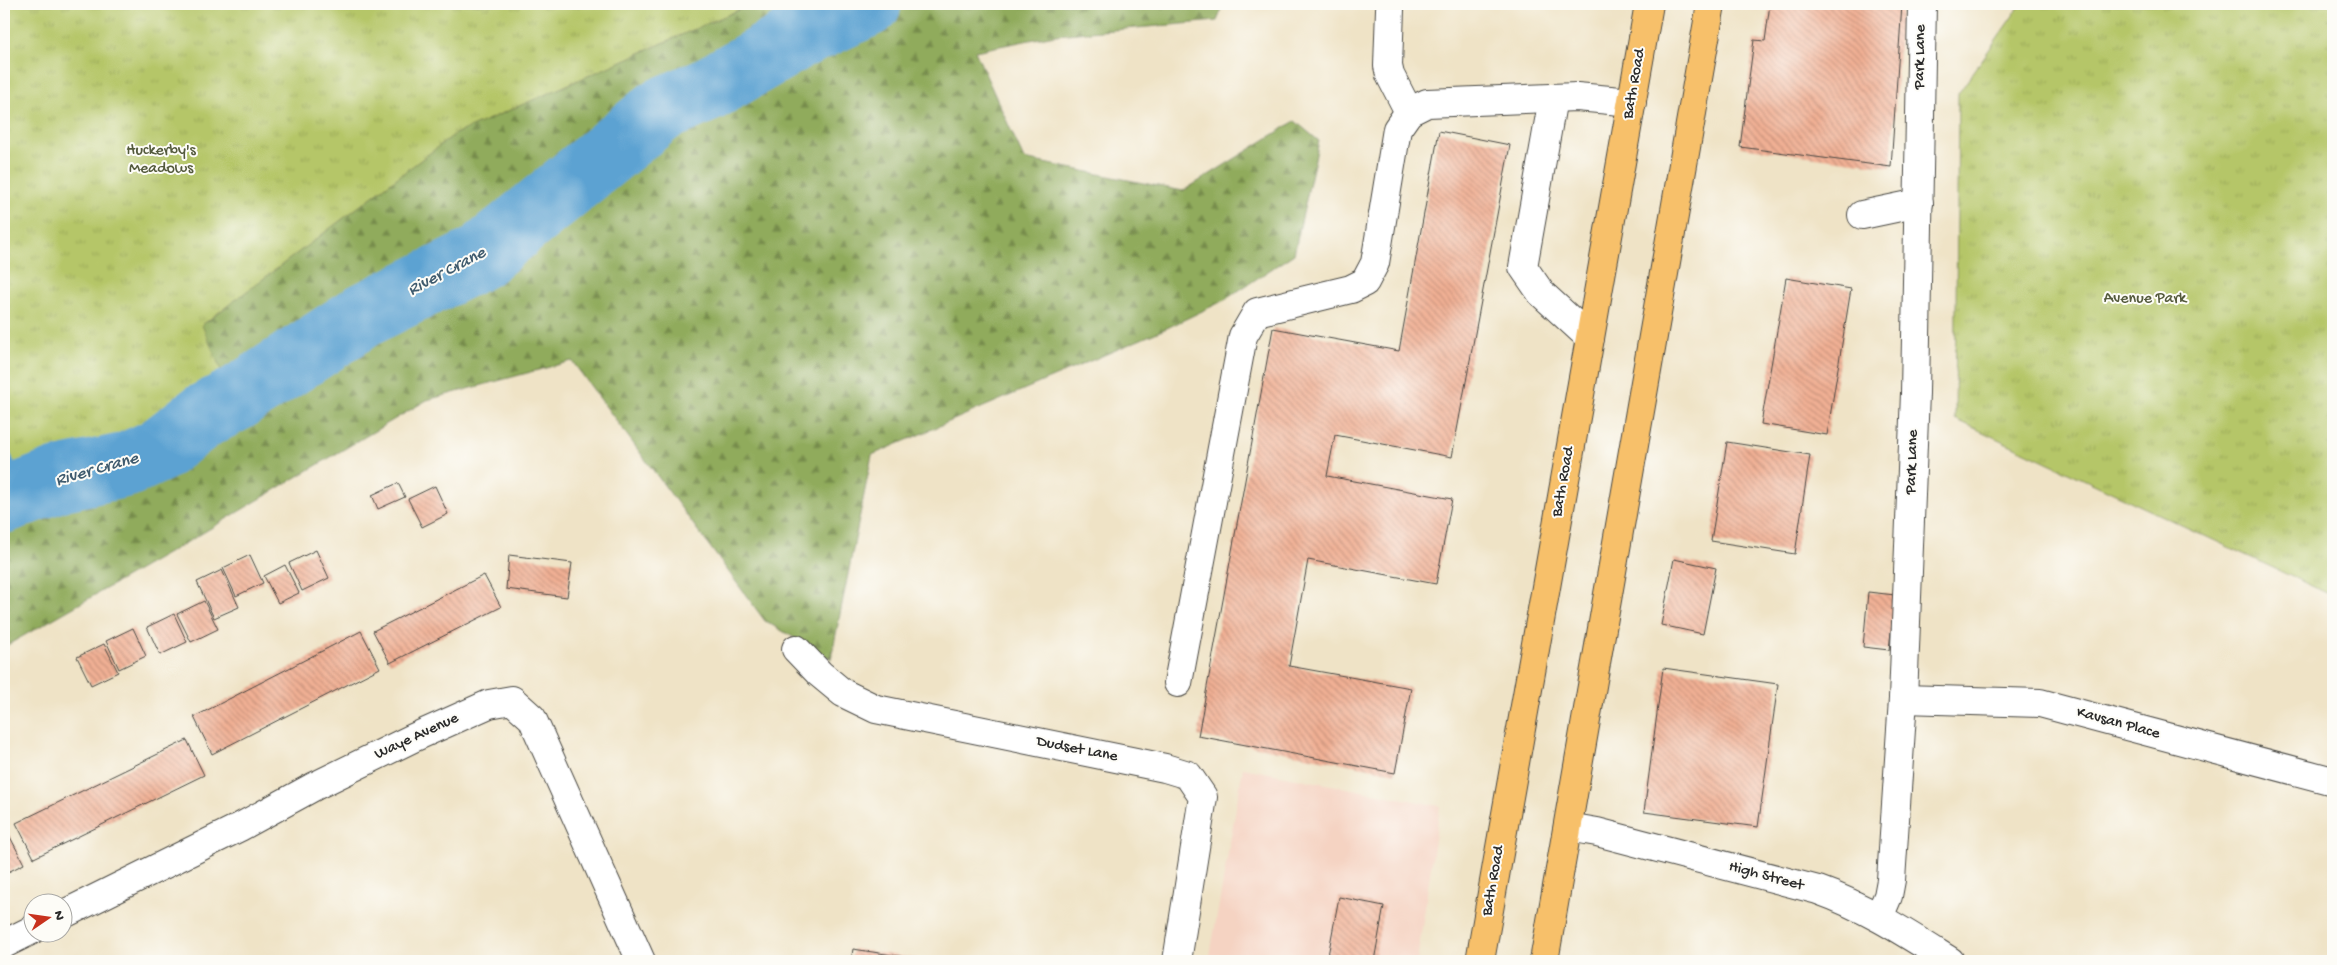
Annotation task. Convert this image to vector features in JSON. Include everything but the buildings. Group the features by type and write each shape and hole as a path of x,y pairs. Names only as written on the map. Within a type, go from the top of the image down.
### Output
{"highway":[{"name":"Bath Road","path":"1480,961 1650,4"},
{"path":"1544,961 1712,4"}],"street":[{"name":"Park Lane","path":"1879,917 1888,896 1891,880 1903,699 1915,393 1922,4"},
{"path":"1390,9 1388,66 1390,75 1409,112"},
{"path":"1178,682 1243,336 1257,312 1351,289 1365,282 1375,263 1397,130 1409,112 1427,103 1577,97 1632,102"},
{"path":"1553,98 1523,267 1541,293 1590,338"},
{"path":"1862,215 1919,203"},
{"name":"Dudset Lane","path":"796,649 820,674 843,693 876,710 1165,768 1188,776 1197,786 1202,797 1202,805 1177,961"},
{"name":"Kavsan Place","path":"1903,699 2040,703 2331,781"},
{"name":"Waye Avenue","path":"72,910 240,827 316,786 413,738 489,704 512,700 532,718 641,961"},
{"name":"High Street","path":"1568,827 1597,832 1818,890 1849,901 1879,917 1950,961"},
{"path":"4,944 22,935"}],"shaded area":[{"path":"1243,768 1440,806 1417,961 1209,961"}],"green space":[{"name":"Huckerby's Meadows","path":"4,4 752,4 455,134 202,325 226,382 153,431 106,448 61,457 4,480"},
{"path":"752,4 1224,4 1217,21 1055,35 975,51 1024,159 1183,191 1295,121 1319,141 1294,254 1223,301 1167,328 872,455 831,659 765,621 572,361 427,400 184,544 4,647 4,187 202,325 455,134"},
{"name":"Avenue Park","path":"2021,4 2333,4 2333,596 1955,419 1958,94"}],"waterway":[{"name":"River Crane","path":"4,501 60,479 126,465 159,450 203,416 236,399 366,314 479,258 661,110 709,89 800,36 869,4"},
{"path":"4,452 23,493"}]}
